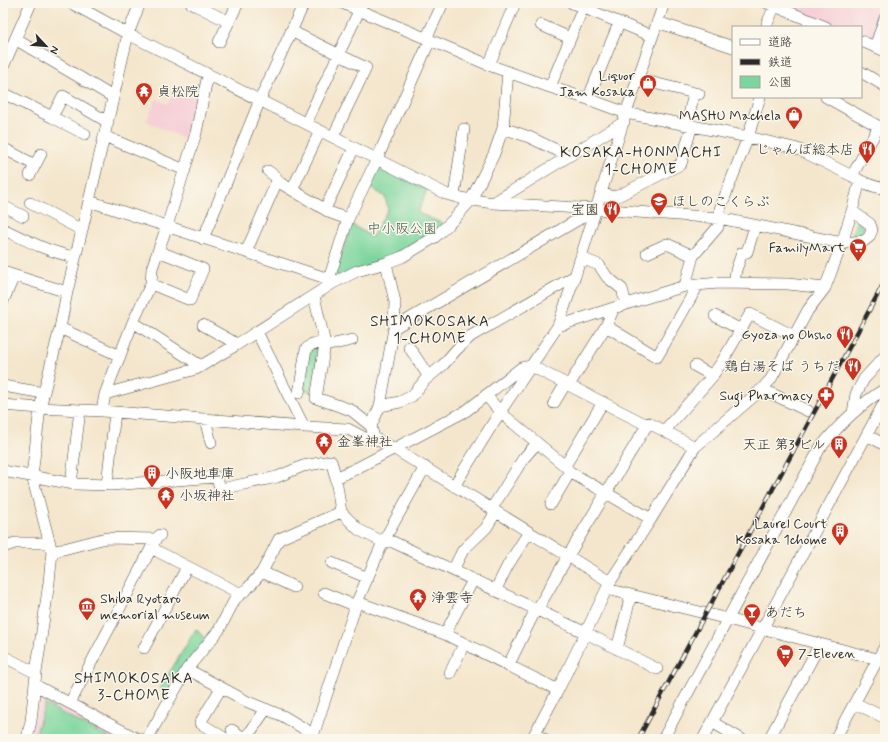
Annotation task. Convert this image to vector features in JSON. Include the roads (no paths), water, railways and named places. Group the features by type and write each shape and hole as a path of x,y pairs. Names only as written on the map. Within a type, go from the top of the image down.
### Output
{"street":[{"path":"3,67 31,3"},
{"path":"71,3 128,34 446,194 493,203 719,218 842,243 864,241 869,237 872,230 870,224 852,211"},
{"path":"27,739 32,721 36,673 49,582 51,547 32,476 40,408 128,34 140,3"},
{"path":"191,3 229,22"},
{"path":"219,42 238,3"},
{"path":"203,239 260,100 304,3"},
{"path":"342,3 489,65 588,99 625,118 689,125 748,137 800,150 877,188 885,188"},
{"path":"331,281 348,219 377,159 443,3"},
{"path":"489,65 515,3"},
{"path":"572,3 584,5 619,23 652,36"},
{"path":"454,486 500,412 558,326 664,3"},
{"path":"769,26 772,4 824,26"},
{"path":"550,87 584,5"},
{"path":"306,123 359,11"},
{"path":"862,41 880,49 885,18"},
{"path":"657,22 732,47"},
{"path":"588,99 619,23"},
{"path":"541,25 570,38"},
{"path":"291,31 366,68 333,137"},
{"path":"15,39 113,97"},
{"path":"106,394 196,369 314,296 331,281 402,257 435,237 471,200 494,154 503,128 508,72"},
{"path":"862,73 885,86"},
{"path":"102,411 106,394 133,322 151,284 152,268 167,226 196,133 208,74"},
{"path":"601,194 616,196 681,164 697,93 638,80"},
{"path":"3,93 85,134"},
{"path":"52,117 63,96 108,122"},
{"path":"685,286 693,256 718,227 720,209 748,137 760,98"},
{"path":"537,737 608,586 695,447 762,389 771,379 808,310 825,288 852,211 856,178 882,128 828,98"},
{"path":"493,203 569,156 625,118"},
{"path":"503,128 528,137 569,156"},
{"path":"454,196 464,129"},
{"path":"292,190 320,131"},
{"path":"104,136 185,170"},
{"path":"3,148 33,170 41,154"},
{"path":"325,209 354,148"},
{"path":"268,171 276,177 277,181 292,190 331,213 348,219"},
{"path":"246,252 277,181"},
{"path":"89,202 167,226 331,281"},
{"path":"30,203 82,230"},
{"path":"3,206 23,216"},
{"path":"394,328 596,209"},
{"path":"734,283 736,270 742,253 747,252 755,226"},
{"path":"3,229 43,248 75,257"},
{"path":"647,253 667,244 693,256"},
{"path":"151,284 190,300 203,269 158,251"},
{"path":"581,258 599,265 607,277 622,289 626,304"},
{"path":"371,426 380,406 394,328 395,302 386,263"},
{"path":"3,302 8,274 67,292"},
{"path":"380,406 400,402 412,396 429,377 471,336 575,276"},
{"path":"558,326 685,286 734,283 788,284 825,288"},
{"path":"606,326 657,357 698,286"},
{"path":"314,296 325,344 316,398"},
{"path":"554,403 606,326 614,308"},
{"path":"664,431 713,376 750,314 794,336"},
{"path":"715,316 741,330"},
{"path":"133,322 200,366"},
{"path":"203,325 237,344"},
{"path":"60,328 120,356"},
{"path":"257,332 304,427"},
{"path":"299,393 306,349 312,344 325,344 352,340"},
{"path":"409,346 429,377"},
{"path":"853,413 856,394 861,384 885,356"},
{"path":"336,478 466,410 522,368 531,366 647,425 649,423 695,447"},
{"path":"695,366 713,376"},
{"path":"3,386 44,393"},
{"path":"285,388 351,410 371,426 374,438"},
{"path":"762,389 808,412"},
{"path":"664,739 820,448 832,433 853,413 885,389"},
{"path":"486,395 500,412 567,469 651,519"},
{"path":"703,739 885,400"},
{"path":"551,504 567,469 603,402"},
{"path":"3,405 348,429 366,439 374,438 393,448 568,556 608,586 631,595 882,660"},
{"path":"71,484 80,410"},
{"path":"108,484 115,412"},
{"path":"205,419 211,443"},
{"path":"508,666 536,610 647,425"},
{"path":"867,435 885,445"},
{"path":"452,570 463,550 486,528 494,510 523,459 537,443"},
{"path":"3,471 71,484 108,484 216,477 220,489 277,477 303,466 331,461 336,478 341,512 359,530 383,542 393,542 586,633 657,669"},
{"path":"187,669 248,702 283,716 311,736 357,604 383,542 424,467"},
{"path":"148,739 187,669 219,630 236,600 262,572 279,539 341,512"},
{"path":"495,591 508,565 529,532"},
{"path":"3,547 15,544 51,547 106,538 156,540 187,566 241,594"},
{"path":"70,703 156,540"},
{"path":"332,563 368,578"},
{"path":"144,648 187,566"},
{"path":"262,572 294,587"},
{"path":"445,634 473,580"},
{"path":"324,593 445,634 558,690"},
{"path":"617,649 631,595"},
{"path":"450,673 464,644"},
{"path":"769,739 820,644"},
{"path":"835,739 854,703 882,660 885,646"},
{"path":"3,656 36,673"},
{"path":"35,685 138,739"},
{"path":"221,688 200,723 229,735 244,738 251,731 266,709"},
{"path":"854,703 885,718"},
{"path":"712,722 741,739"}],"railway":[{"path":"638,739 885,281"}],"place":[{"name":"Liquor Jam Kosaka","path":"648,98"},
{"name":"貞松院","path":"144,106"},
{"name":"MASHU Machela","path":"794,130"},
{"name":"じゃんぼ総本店","path":"867,164"},
{"name":"ほしのこくらぶ","path":"659,216"},
{"name":"宝園","path":"612,224"},
{"name":"FamilyMart","path":"858,262"},
{"name":"Gyoza no Ohsho","path":"845,349"},
{"name":"鶏白湯そば うちだ","path":"853,381"},
{"name":"Sugi Pharmacy","path":"826,410"},
{"name":"金峯神社","path":"324,456"},
{"name":"天正 第3 ビル","path":"839,459"},
{"name":"小阪地車庫","path":"152,488"},
{"name":"小坂神社","path":"166,510"},
{"name":"Laurel Court Kosaka 1chome","path":"840,546"},
{"name":"浄雲寺","path":"418,612"},
{"name":"Shiba Ryotaro memorial museum","path":"87,621"},
{"name":"あだち","path":"752,627"},
{"name":"7-Eleven","path":"785,668"}],"district":[{"name":"KOSAKA-HONMACHI 1-CHOME","path":"641,160"},
{"name":"SHIMOKOSAKA 1-CHOME","path":"430,330"},
{"name":"SHIMOKOSAKA 3-CHOME","path":"134,686"}],"park label":[{"name":"中小阪公園","path":"402,228"}]}
